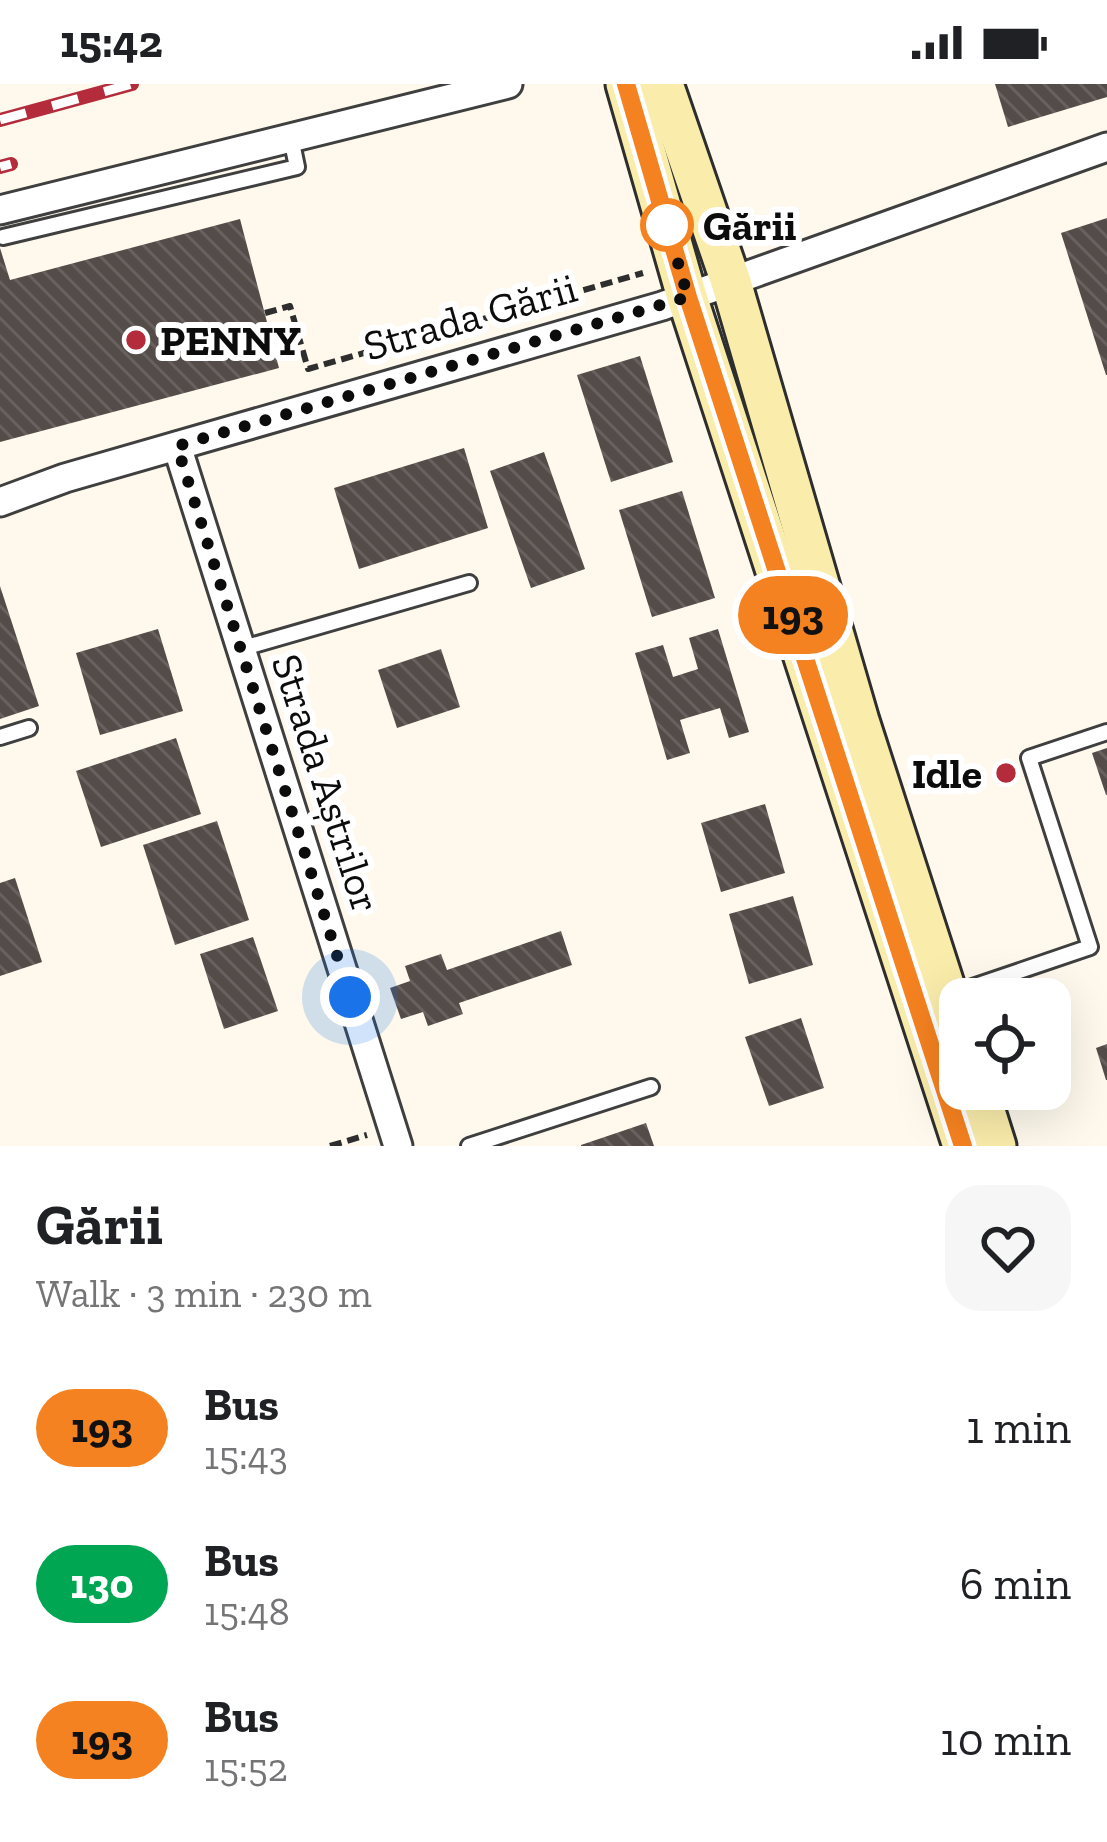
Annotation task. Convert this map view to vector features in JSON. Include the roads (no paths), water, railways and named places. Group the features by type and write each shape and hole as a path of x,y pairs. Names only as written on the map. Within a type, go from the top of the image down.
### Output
{"main road":[{"path":"626,84 688,297 963,1146"},
{"path":"663,84 731,282 859,721 942,978"},
{"path":"985,1110 996,1146"}],"street":[{"path":"2,224 291,138 508,84"},
{"name":"Strada Gării","path":"0,502 65,478 688,297 1107,147"},
{"name":"Strada Aștrilor","path":"177,446 398,1146"}],"lane":[{"path":"240,649 470,583"},
{"path":"0,737 28,728"},
{"path":"998,978 1090,947 1028,758 1107,732"},
{"path":"469,1146 651,1087"}],"railway":[{"path":"0,120 132,84"},
{"path":"0,167 11,164"}],"place":[{"name":"Gării","path":"667,225"},
{"name":"PENNY","path":"136,340"},
{"name":"Idle","path":"1006,773"}]}
